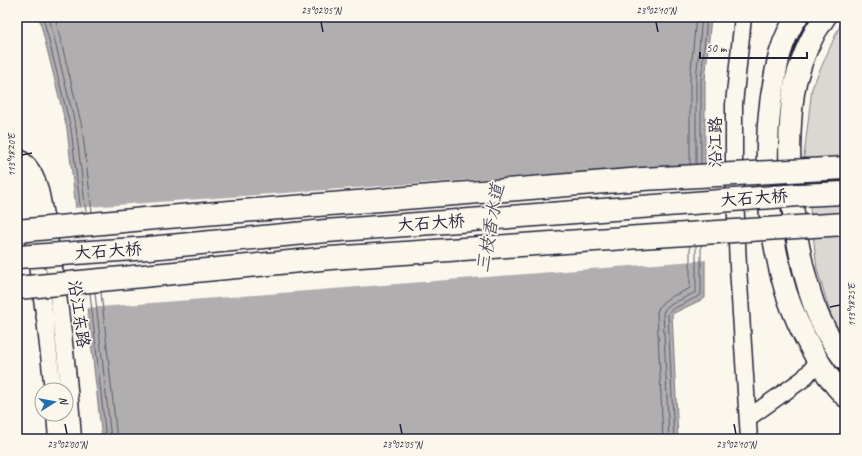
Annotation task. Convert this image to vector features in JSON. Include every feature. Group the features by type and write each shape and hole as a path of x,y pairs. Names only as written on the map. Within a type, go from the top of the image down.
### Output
{"highway":[{"name":"大石大桥","path":"17,230 643,179 845,168"},
{"name":"大石大桥","path":"17,257 150,248 326,231 799,195 845,193"},
{"name":"大石大桥","path":"17,288 331,258 845,224"}],"main road":[{"path":"797,17 781,47 774,75 768,134 769,190 775,245 786,291 806,340 834,383 845,396"},
{"path":"825,17 810,40 795,81 789,146 791,188 799,247 805,276 814,306 821,322 845,360"}],"street":[{"name":"沿江路","path":"743,17 734,104 734,168 738,267 749,439"},
{"name":"沿江东路","path":"17,156 31,167 38,182 50,241 64,340 73,439"},
{"name":"沿江东路","path":"17,175 22,180 26,192 45,319 52,382"},
{"path":"748,418 803,379 819,361"},
{"path":"56,422 57,439"}],"shaded area":[{"path":"845,20 845,338 832,319 817,269 804,156 812,88 840,25"}],"water":[{"name":"三枝香水道","path":"39,17 711,17 705,81 705,298 672,314 678,439 102,439 67,129"}],"pier":[{"path":"707,163 707,260 86,308 74,208"}]}
